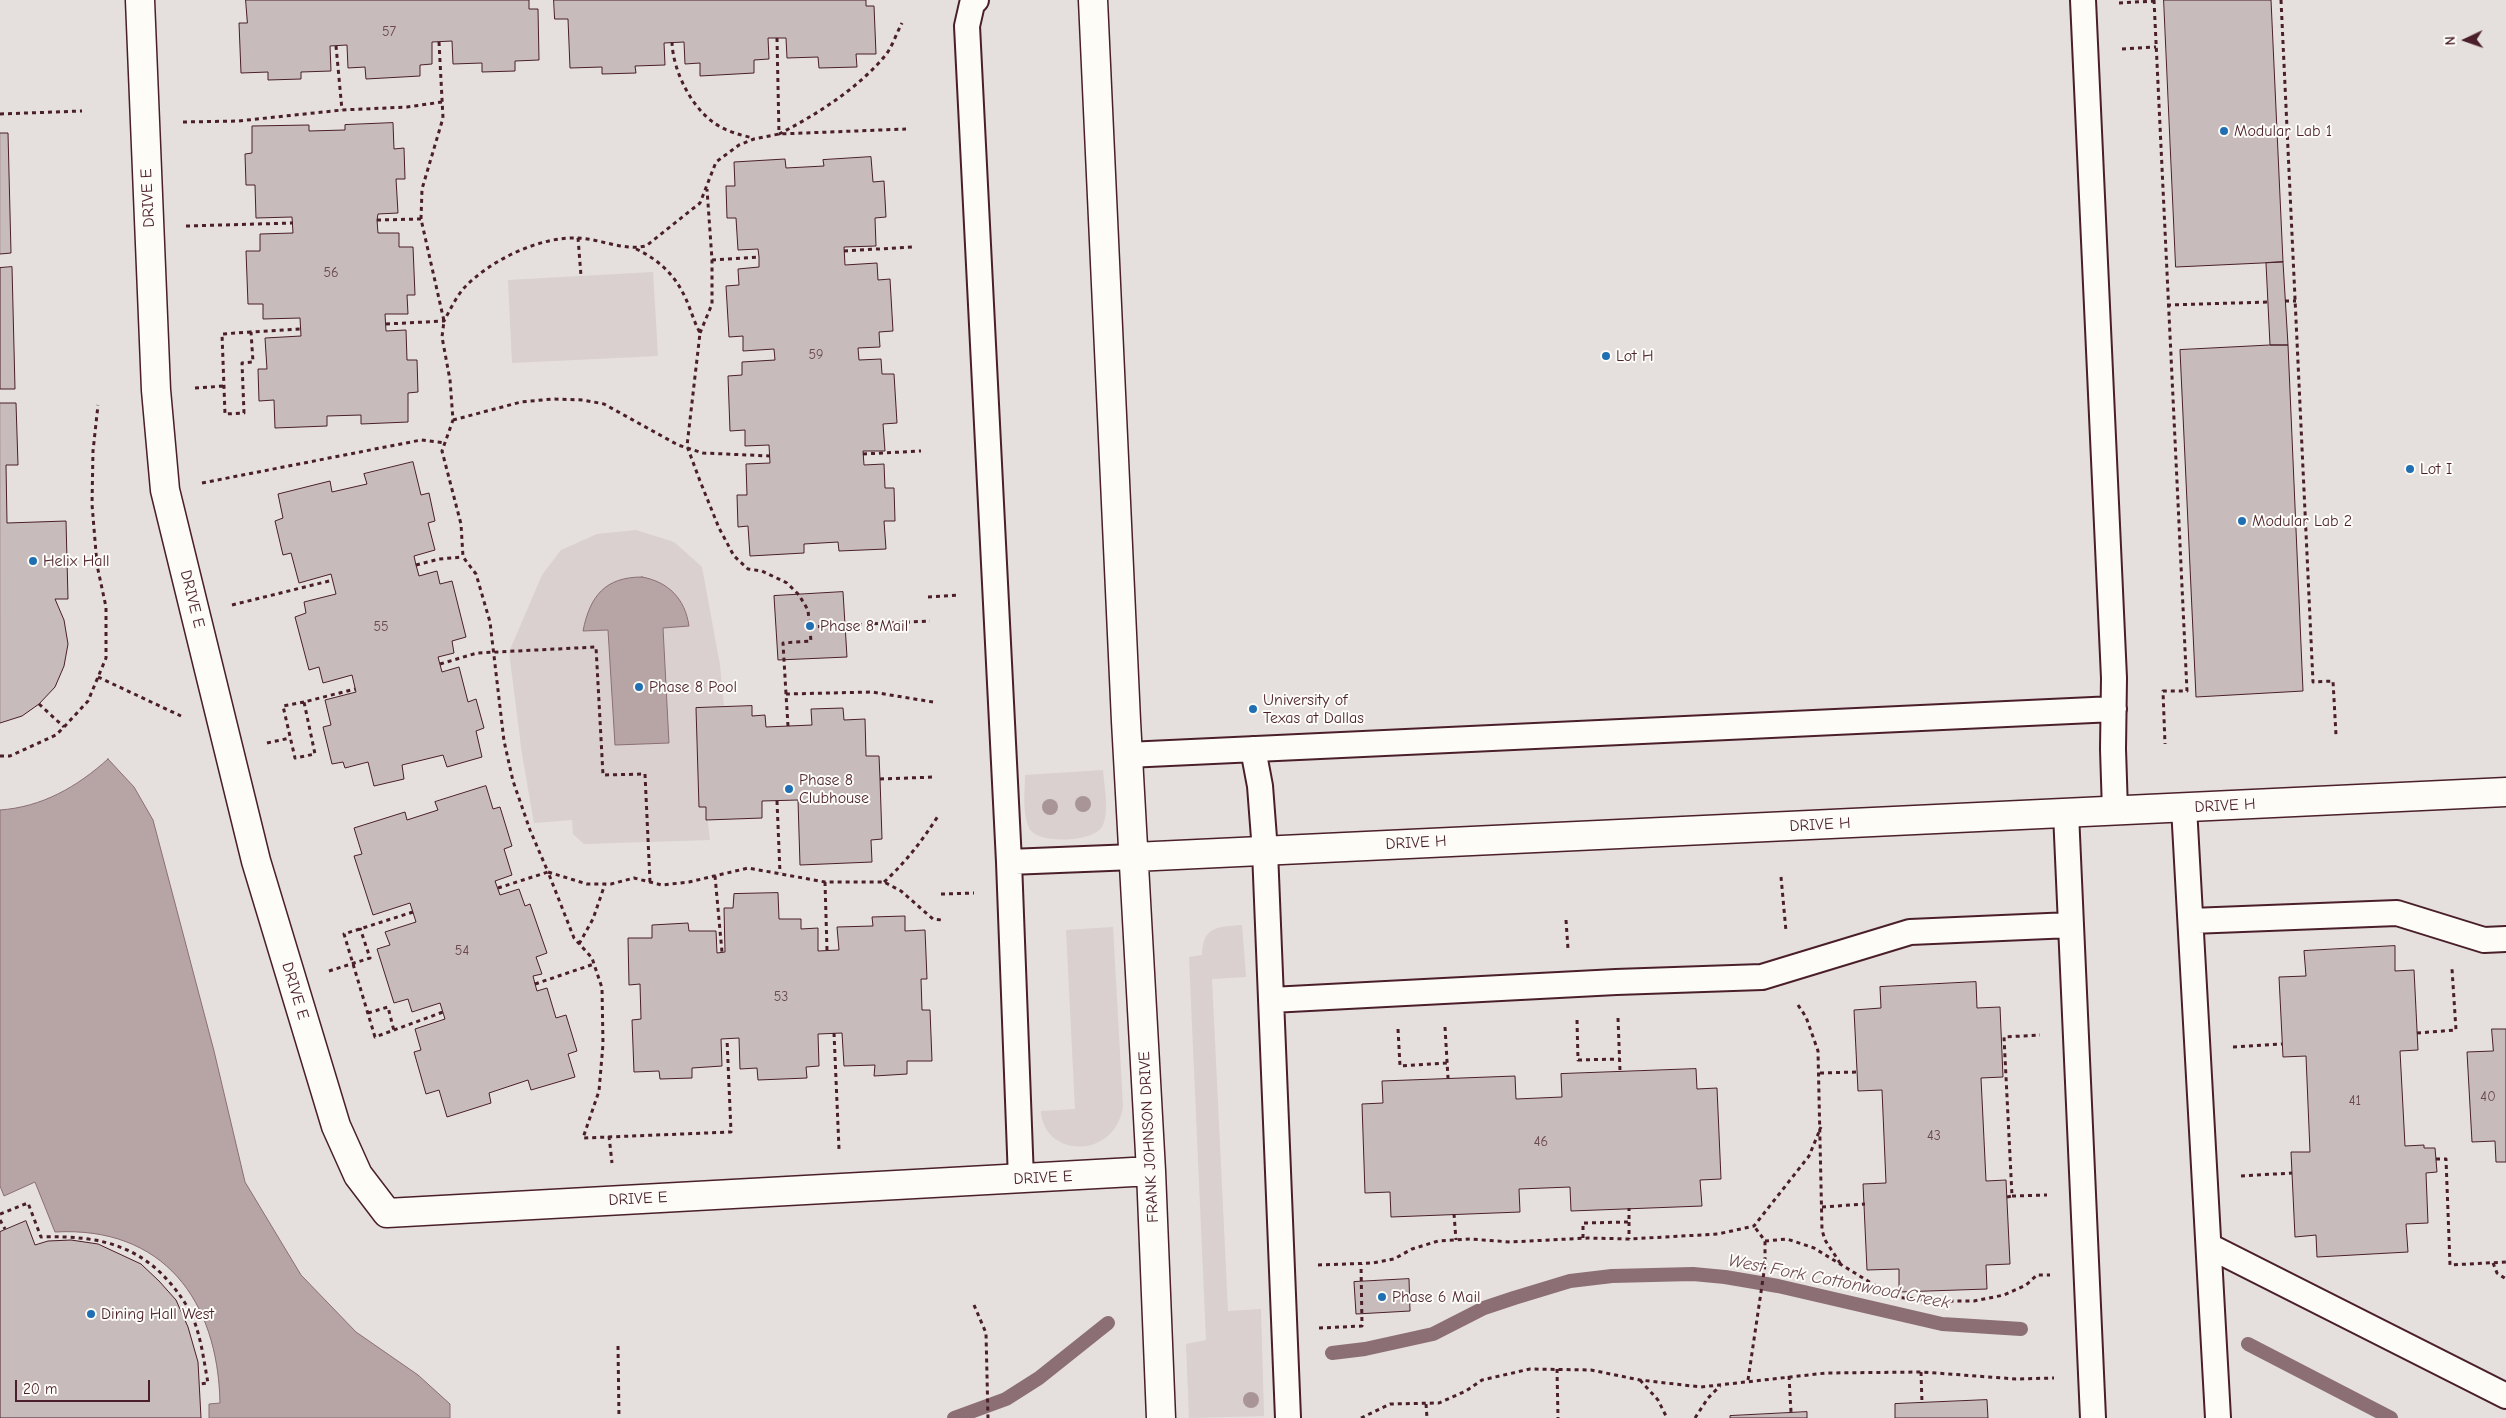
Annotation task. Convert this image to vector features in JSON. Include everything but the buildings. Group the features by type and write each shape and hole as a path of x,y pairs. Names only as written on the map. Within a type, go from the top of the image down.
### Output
{"street":[{"name":"DRIVE E","path":"140,0 156,390 166,490 256,861 336,1126 358,1175 387,1213 1151,1171"},
{"name":"FRANK JOHNSON DRIVE","path":"1093,0 1127,755 1151,1171 1161,1418"},
{"name":"DRIVE H","path":"1134,857 2506,792"}],"lane":[{"path":"976,0 972,4 967,26 1009,862 1021,1179"},
{"path":"2083,0 2114,678 2115,811"},
{"path":"1127,755 2114,709"},
{"path":"1252,749 1260,786 1265,851 1288,1418"},
{"path":"2184,808 2218,1418"},
{"path":"2066,813 2092,1418"},
{"path":"1009,862 1134,857"},
{"path":"2191,921 2397,914 2484,940 2506,939"},
{"path":"1271,1000 1616,982 1762,977 1910,932 2071,925"},
{"path":"2209,1246 2506,1396"}],"path":[{"path":"2154,0 2167,305 2187,691 2163,692 2165,744"},
{"path":"2281,0 2313,682 2333,681 2336,735"},
{"path":"779,134 795,126 856,84 885,56 902,23"},
{"path":"776,38 779,134"},
{"path":"440,42 443,118 422,189 421,219 444,321 442,337 450,380 452,420 442,451 461,524 463,557 476,574 490,622 504,741 513,781 530,830 574,938 592,958 602,988 603,1044 599,1091 582,1138 731,1132 727,1039"},
{"path":"672,42 672,55 679,77 693,99 709,118 726,130 754,139"},
{"path":"336,46 342,110"},
{"path":"145,124 238,121 342,110 407,107 442,102"},
{"path":"0,114 82,110"},
{"path":"635,249 646,246 658,239 700,204 716,162 739,145 754,139 779,134 906,129"},
{"path":"707,186 712,260 712,304 700,333 688,446 719,528 734,556 748,569 762,571 787,583 799,595 808,610 811,641 784,644 788,726"},
{"path":"378,220 421,219"},
{"path":"212,225 293,223"},
{"path":"444,321 464,288 483,272 514,253 547,240 578,238 635,249 653,257 667,271 683,293 691,317 700,333"},
{"path":"578,238 581,276"},
{"path":"844,251 912,247"},
{"path":"712,260 760,257"},
{"path":"2285,301 2296,301"},
{"path":"2167,305 2269,302"},
{"path":"386,324 444,321"},
{"path":"251,332 253,362 242,363 244,414 225,414 222,334 251,332 300,330"},
{"path":"452,420 522,402 552,399 583,400 604,404 678,444 688,446 703,453 770,456"},
{"path":"0,756 10,756 56,735 88,701 106,658 106,616 97,565 92,504 93,450 98,405"},
{"path":"166,490 421,440 445,444"},
{"path":"863,454 921,451"},
{"path":"416,565 439,559 463,557"},
{"path":"255,599 333,580"},
{"path":"810,627 930,621"},
{"path":"440,664 478,653 596,647 602,774 645,774 650,882"},
{"path":"98,677 188,719"},
{"path":"304,702 315,754 295,758 283,706 355,689"},
{"path":"786,694 872,692 933,702"},
{"path":"39,704 64,727"},
{"path":"880,779 936,777"},
{"path":"777,801 780,873"},
{"path":"884,882 922,842 938,816"},
{"path":"498,888 548,872 586,884 605,884 634,878 662,885 748,868 824,882 884,882 901,891 933,919 942,920"},
{"path":"714,876 722,952"},
{"path":"1780,877 1787,936"},
{"path":"824,882 827,950"},
{"path":"579,944 593,919 605,884"},
{"path":"413,912 344,934 352,963 375,1036 394,1031 443,1012"},
{"path":"1566,920 1568,954"},
{"path":"352,963 370,958 360,928"},
{"path":"535,984 594,964"},
{"path":"1794,998 1806,1017 1818,1051 1820,1073 1822,1230 1825,1240 1842,1267"},
{"path":"2417,1033 2456,1030 2454,1002"},
{"path":"368,1014 388,1007 394,1031"},
{"path":"1576,1010 1578,1060 1620,1059"},
{"path":"834,1033 837,1114"},
{"path":"2012,1196 2004,1067 2004,1037 2022,1036"},
{"path":"1619,1043 1620,1071"},
{"path":"2198,1049 2282,1044"},
{"path":"1446,1049 1448,1078"},
{"path":"1399,1053 1400,1066 1447,1063"},
{"path":"1820,1073 1857,1072"},
{"path":"1281,1266 1361,1264 1394,1259 1412,1249 1438,1241 1510,1242 1583,1238 1629,1239 1718,1234 1754,1226 1809,1156 1821,1127"},
{"path":"610,1136 612,1172"},
{"path":"2436,1159 2446,1159 2450,1265 2506,1262"},
{"path":"2205,1179 2292,1173"},
{"path":"2007,1197 2032,1195"},
{"path":"0,1214 28,1203 41,1237 100,1240 137,1254 166,1279 186,1304 200,1340 208,1383 200,1384"},
{"path":"1822,1207 1864,1204"},
{"path":"1629,1208 1629,1239"},
{"path":"1454,1214 1456,1240"},
{"path":"0,1220 5,1229"},
{"path":"1583,1238 1583,1223 1629,1222"},
{"path":"1748,1380 1765,1265 1765,1241 1754,1226"},
{"path":"1765,1241 1787,1239 1814,1248 1894,1298 1939,1302 1974,1301 2004,1295 2026,1285 2037,1275 2086,1274"},
{"path":"2493,1263 2497,1274 2506,1279"},
{"path":"1314,1328 1362,1326 1361,1264"},
{"path":"974,1305 986,1333 988,1418"},
{"path":"618,1346 619,1418"},
{"path":"1361,1418 1390,1404 1439,1403 1482,1380 1530,1369 1591,1370 1640,1380 1701,1387 1720,1386 1748,1380 1826,1373 1921,1372 2016,1379 2091,1376"},
{"path":"1557,1369 1558,1418"},
{"path":"1921,1372 1922,1403"},
{"path":"1789,1376 1791,1412"},
{"path":"1640,1380 1658,1400 1667,1418"},
{"path":"1695,1418 1708,1398 1720,1386"},
{"path":"1426,1404 1426,1418"}],"shaded area":[{"name":"University of Texas at Dallas","path":"0,0 2506,0 2506,1418 0,1418"},
{"path":"653,272 658,356 512,363 508,280"},
{"path":"636,530 674,542 702,567 720,665 724,707 696,708 699,807 706,807 710,840 584,844 573,834 572,820 534,823 522,754 509,652 542,575 561,550 597,534"},
{"name":"Phase 8 Pool","path":"642,577 660,583 674,593 684,608 689,626 663,628 669,743 615,745 608,630 583,631 590,608 601,591 618,581"},
{"path":"108,759 134,787 153,820 214,1051 245,1182 301,1275 356,1332 418,1375 450,1404 450,1418 209,1418 209,1404 220,1403 217,1366 209,1332 195,1302 177,1277 154,1256 126,1242 93,1233 55,1232 35,1182 4,1196 0,1186 0,810 30,805 58,794 84,778"},
{"path":"1103,770 1106,814 1102,827 1097,832 1077,838 1053,839 1034,833 1029,828 1024,795 1025,775"},
{"path":"1242,925 1246,977 1212,979 1228,1311 1261,1309 1264,1416 1189,1418 1186,1344 1206,1340 1189,957 1202,955 1205,938 1213,930 1225,926"},
{"path":"1113,927 1123,1107 1117,1125 1107,1137 1094,1144 1079,1146 1065,1144 1053,1137 1045,1126 1041,1111 1075,1109 1066,930"}],"waterway":[{"name":"West Fork Cottonwood Creek","path":"1332,1353 1365,1349 1433,1334 1484,1308 1514,1298 1570,1281 1612,1276 1693,1274 1725,1277 1778,1286 1942,1324 2021,1329"},
{"name":"West Fork Cottonwood Creek","path":"954,1418 1006,1399 1039,1378 1108,1323"},
{"name":"West Fork Cottonwood Creek","path":"2248,1344 2391,1418"}],"place":[{"name":"Modular Lab 1","path":"2224,131"},
{"name":"Lot H","path":"1606,356"},
{"name":"Lot I","path":"2410,469"},
{"name":"Modular Lab 2","path":"2242,521"},
{"name":"Helix Hall","path":"33,561"},
{"name":"Phase 8 Mail","path":"810,626"},
{"name":"Phase 8 Pool","path":"639,687"},
{"name":"University of Texas at Dallas","path":"1253,709"},
{"name":"Phase 8 Clubhouse","path":"789,789"},
{"name":"Phase 6 Mail","path":"1382,1297"},
{"name":"Dining Hall West","path":"91,1314"}]}
